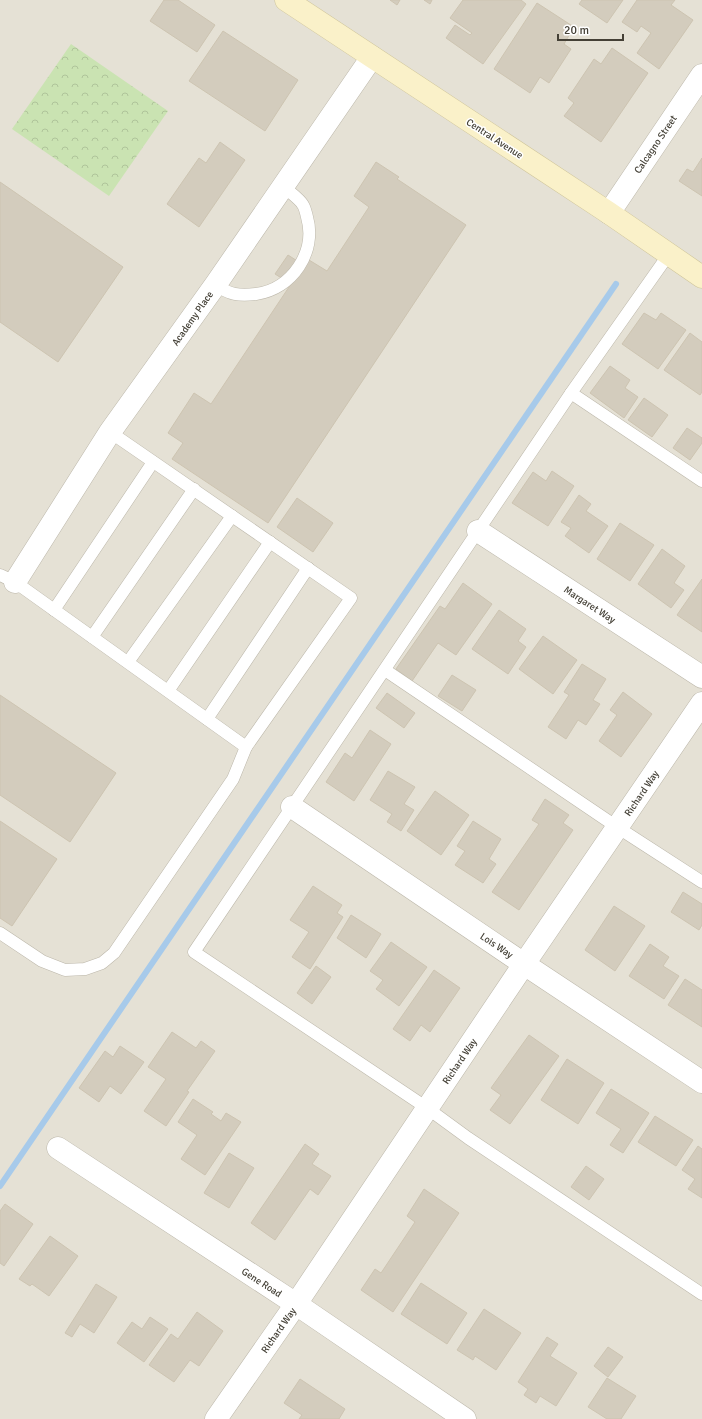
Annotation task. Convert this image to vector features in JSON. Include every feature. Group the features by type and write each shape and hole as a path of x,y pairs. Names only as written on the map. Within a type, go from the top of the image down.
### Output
{"street":[{"name":"Central Avenue","path":"286,0 609,213 702,277"},
{"name":"Academy Place","path":"8,579 110,432 216,284 372,57"},
{"name":"Calcagno Street","path":"609,213 702,75"},
{"name":"Margaret Way","path":"478,531 702,677"},
{"name":"Richard Way","path":"216,1419 296,1304 524,964 702,703"},
{"name":"Lois Way","path":"292,807 702,1082"},
{"name":"Gene Road","path":"58,1148 296,1304 465,1419"}],"lane":[{"path":"216,284 224,292 245,296 267,292 286,282 300,267 308,247 309,226 303,205 283,186"},
{"path":"669,254 571,393 194,952 427,1108 468,1138 702,1294"},
{"path":"571,393 702,481"},
{"path":"0,933 42,961 65,970 85,968 102,963 114,953 233,779 246,747 351,598 110,432"},
{"path":"54,610 153,462"},
{"path":"92,637 194,489"},
{"path":"128,662 232,516"},
{"path":"168,691 270,542"},
{"path":"207,719 308,568"},
{"path":"8,579 128,662 246,747"},
{"path":"385,670 617,827 702,882"}],"shaded area":[{"path":"0,0 702,0 702,1419 0,1419"}],"green space":[{"path":"71,44 168,111 109,196 12,129"}],"building":[{"path":"164,0 178,0 215,25 197,52 150,21"},
{"path":"390,0 400,0 397,5"},
{"path":"424,0 432,0 430,4"},
{"path":"463,0 521,0 526,4 483,64 446,38 455,25 470,35 472,33 450,18"},
{"path":"582,0 623,0 607,23 579,4"},
{"path":"637,0 675,0 671,5 693,20 659,69 637,53 651,33 641,26 637,32 622,22"},
{"path":"537,3 574,27 564,44 571,49 549,83 540,77 530,93 494,69"},
{"path":"223,31 298,80 265,131 189,81"},
{"path":"612,48 648,73 601,142 564,116 574,103 568,98 594,59 601,64"},
{"path":"220,142 245,160 199,227 167,204 199,158 206,163"},
{"path":"702,158 702,196 679,181 687,169 693,172"},
{"path":"376,162 399,177 397,179 466,225 268,523 172,459 183,443 168,433 194,393 211,404 291,284 275,274 288,255 305,266 309,260 327,271 369,207 354,196"},
{"path":"0,182 123,267 58,362 0,322"},
{"path":"644,313 656,320 661,313 686,330 658,369 622,344"},
{"path":"690,333 702,342 702,392 700,395 664,370"},
{"path":"610,366 630,380 625,388 638,397 624,418 590,393"},
{"path":"644,398 668,415 652,437 628,420"},
{"path":"687,428 702,438 702,443 690,460 673,448"},
{"path":"552,471 574,486 548,526 512,503 533,472 546,481"},
{"path":"579,495 591,504 586,511 608,526 589,553 565,536 571,528 561,522"},
{"path":"297,498 333,523 313,552 277,527"},
{"path":"620,523 654,545 630,581 597,559"},
{"path":"662,549 685,566 674,583 684,590 671,608 638,584"},
{"path":"702,579 702,632 677,615"},
{"path":"463,583 492,604 456,655 438,643 412,681 396,669 440,606 445,609"},
{"path":"499,610 526,629 518,641 526,647 508,674 472,649"},
{"path":"543,636 577,660 553,694 519,669"},
{"path":"582,664 606,679 593,700 600,704 586,725 578,720 566,739 548,727 569,695 564,692"},
{"path":"452,675 476,690 462,711 438,696"},
{"path":"623,692 652,714 621,757 599,741 617,715 610,710"},
{"path":"387,693 415,713 404,728 376,708"},
{"path":"0,695 116,773 70,842 0,795"},
{"path":"370,730 391,744 354,801 326,782 345,753 352,758"},
{"path":"388,771 415,787 404,804 414,810 401,831 387,822 392,814 370,800"},
{"path":"435,791 469,815 441,855 407,831"},
{"path":"545,799 569,815 563,823 573,830 519,910 492,892 539,824 532,820"},
{"path":"0,821 57,859 12,926 0,918"},
{"path":"473,821 501,839 489,859 496,864 483,883 455,865 465,851 457,846"},
{"path":"313,886 342,905 337,913 343,917 310,969 292,957 309,932 290,920"},
{"path":"683,892 702,904 702,925 699,930 671,912"},
{"path":"614,906 645,926 615,971 585,950"},
{"path":"351,915 381,934 366,958 337,938"},
{"path":"391,942 427,967 399,1006 376,989 383,980 370,971"},
{"path":"650,944 669,957 663,966 679,976 664,999 629,976"},
{"path":"316,966 331,977 312,1004 297,993"},
{"path":"434,970 460,988 430,1032 421,1025 410,1041 393,1029"},
{"path":"685,979 702,990 702,1027 668,1005"},
{"path":"172,1032 196,1048 201,1041 215,1051 187,1091 189,1092 166,1126 144,1111 166,1079 148,1067"},
{"path":"529,1035 559,1056 510,1124 490,1110 501,1095 491,1088"},
{"path":"120,1046 144,1062 121,1094 110,1086 99,1102 79,1088 105,1051 113,1057"},
{"path":"567,1059 604,1083 578,1124 541,1100"},
{"path":"611,1089 649,1113 623,1153 610,1145 621,1129 596,1113"},
{"path":"193,1099 213,1112 211,1114 221,1121 226,1113 241,1122 205,1175 181,1159 197,1135 178,1122"},
{"path":"655,1116 693,1140 676,1166 638,1142"},
{"path":"305,1144 319,1154 312,1164 331,1176 318,1195 310,1189 275,1240 251,1223"},
{"path":"698,1146 702,1149 702,1198 688,1189 695,1179 682,1170"},
{"path":"229,1153 254,1168 229,1208 204,1193"},
{"path":"586,1166 604,1179 589,1200 571,1187"},
{"path":"424,1189 459,1213 393,1312 361,1290 375,1269 381,1273 415,1222 407,1216"},
{"path":"5,1204 33,1224 4,1266 0,1263 0,1211"},
{"path":"50,1236 78,1256 49,1296 32,1284 30,1286 19,1279"},
{"path":"421,1283 467,1313 447,1344 401,1314"},
{"path":"96,1284 117,1297 94,1333 80,1324 72,1337 65,1333"},
{"path":"484,1309 521,1333 496,1370 475,1356 473,1360 457,1350"},
{"path":"197,1312 223,1331 199,1366 190,1360 174,1382 149,1365 171,1334 178,1339"},
{"path":"150,1317 168,1329 144,1362 117,1343 132,1322 142,1329"},
{"path":"547,1337 558,1344 550,1356 577,1373 556,1406 540,1396 536,1403 524,1395 528,1389 518,1382"},
{"path":"608,1347 623,1357 608,1377 594,1366"},
{"path":"607,1378 636,1396 621,1419 607,1419 588,1407"},
{"path":"300,1379 345,1409 339,1419 299,1419 302,1415 284,1403"}],"waterway":[{"path":"0,1186 616,284"}]}
